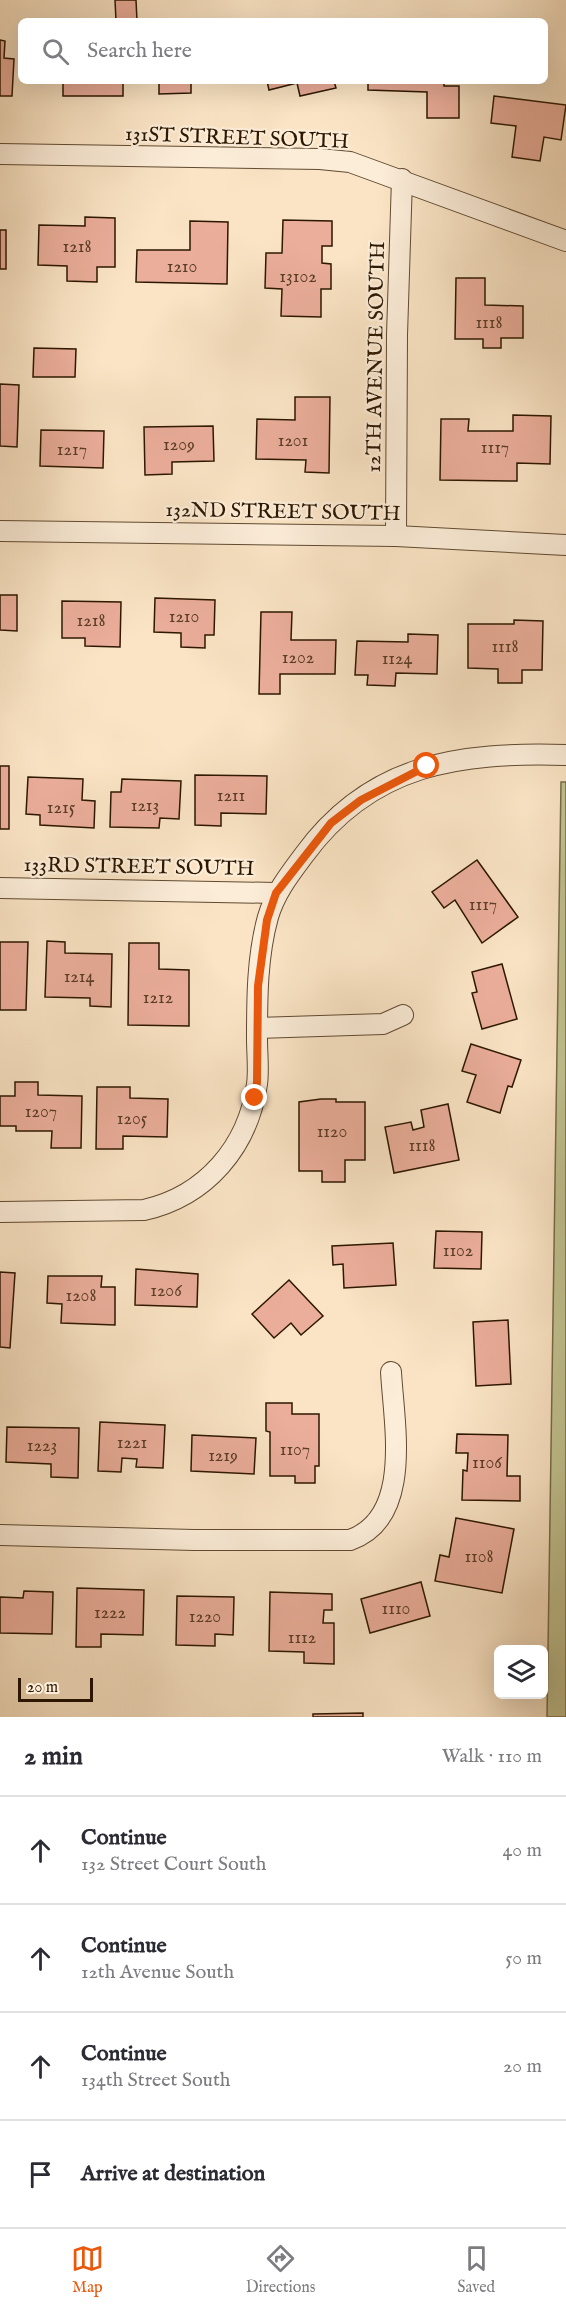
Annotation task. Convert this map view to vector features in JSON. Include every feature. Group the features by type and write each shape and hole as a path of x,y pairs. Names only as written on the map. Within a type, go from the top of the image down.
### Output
{"street":[{"name":"131ST STREET SOUTH","path":"0,154 320,159 350,162 402,179 566,241"},
{"name":"12TH AVENUE SOUTH","path":"396,536 397,335 402,179"},
{"name":"132ND STREET SOUTH","path":"0,531 396,536 566,545"},
{"path":"0,1212 144,1209 161,1206 186,1195 208,1179 228,1158 244,1131 257,1082 258,986 267,920 276,893 331,823 361,800 399,778 427,766 453,760 507,755 566,755"},
{"name":"133RD STREET SOUTH","path":"0,888 276,893"},
{"path":"257,1028 384,1024 403,1015"},
{"path":"0,1535 194,1540 350,1540 364,1535 382,1518 394,1486 391,1372"}],"green space":[{"path":"561,782 566,782 566,1717 547,1717"}],"building":[{"path":"115,0 136,0 137,18 116,18"},
{"path":"0,40 5,41 4,58 14,59 12,96 0,96"},
{"path":"63,84 123,84 123,96 63,96"},
{"path":"159,84 191,84 191,93 159,94"},
{"path":"268,84 293,84 269,90"},
{"path":"297,84 335,84 336,88 300,96"},
{"path":"368,84 459,86 459,118 427,118 427,92 368,90"},
{"path":"494,96 566,105 561,140 544,137 540,161 512,157 516,126 491,123"},
{"path":"85,217 115,218 115,267 97,267 97,282 67,281 67,266 38,265 39,225 85,226"},
{"path":"283,220 332,221 332,246 322,246 322,263 331,264 331,289 321,289 321,317 281,316 282,289 265,288 266,253 282,253"},
{"path":"190,221 228,222 227,284 136,282 137,250 190,250"},
{"path":"0,230 6,230 6,269 0,269"},
{"path":"456,278 485,278 485,305 523,306 523,338 501,338 501,348 483,348 483,339 455,339"},
{"path":"34,348 76,349 75,377 33,377"},
{"path":"0,384 19,385 17,447 0,446"},
{"path":"295,397 330,397 329,473 305,472 306,460 256,459 257,419 295,420"},
{"path":"513,415 551,416 550,464 517,463 517,481 440,480 441,419 469,419 468,431 513,431"},
{"path":"213,426 214,461 172,462 172,474 145,475 144,427"},
{"path":"41,430 104,431 103,468 40,466"},
{"path":"0,595 17,595 17,631 0,630"},
{"path":"155,598 215,600 214,635 205,635 205,648 181,647 181,633 154,632"},
{"path":"62,601 121,602 120,647 85,646 85,638 62,638"},
{"path":"261,612 292,612 291,640 336,640 335,674 280,674 280,694 259,694"},
{"path":"514,620 543,621 542,670 522,670 522,683 498,683 498,669 468,668 468,624 514,624"},
{"path":"408,634 438,635 437,674 396,673 395,686 367,685 368,675 355,675 357,641 408,642"},
{"path":"0,766 9,766 9,829 0,829"},
{"path":"195,775 267,776 266,814 221,813 221,826 195,825"},
{"path":"28,777 83,779 82,800 95,801 94,828 40,825 40,815 26,814"},
{"path":"122,779 181,781 179,819 160,818 159,828 110,827 111,792 121,792"},
{"path":"477,860 518,917 482,943 455,900 444,908 432,892"},
{"path":"47,941 65,942 65,953 112,954 111,1007 90,1006 90,998 45,997"},
{"path":"0,942 28,942 26,1010 0,1010"},
{"path":"129,943 159,943 159,969 189,970 189,1026 128,1025"},
{"path":"502,964 517,1019 482,1029 472,993 477,992 472,972"},
{"path":"471,1044 521,1060 512,1087 508,1086 500,1113 467,1102 476,1075 462,1071"},
{"path":"15,1082 38,1082 38,1095 82,1096 81,1148 51,1148 52,1131 16,1131 16,1126 0,1126 0,1096 15,1096"},
{"path":"97,1087 130,1087 130,1098 168,1099 167,1137 123,1136 123,1149 96,1149"},
{"path":"336,1099 336,1102 365,1102 365,1160 345,1160 345,1182 322,1182 322,1171 299,1171 299,1102"},
{"path":"448,1104 459,1160 394,1173 385,1127 411,1122 413,1130 424,1127 421,1110"},
{"path":"436,1231 482,1232 481,1269 434,1268"},
{"path":"393,1243 396,1285 344,1288 343,1264 333,1265 332,1246"},
{"path":"136,1269 198,1274 197,1307 135,1305"},
{"path":"0,1272 15,1273 10,1348 0,1347"},
{"path":"48,1276 102,1276 101,1287 115,1287 115,1325 61,1323 62,1304 47,1303"},
{"path":"289,1280 323,1316 301,1335 291,1323 274,1338 252,1314"},
{"path":"508,1320 511,1384 476,1386 473,1322"},
{"path":"266,1403 292,1403 292,1414 319,1414 319,1466 315,1466 315,1483 295,1483 295,1476 270,1476 270,1432 266,1431"},
{"path":"100,1422 165,1425 163,1468 136,1467 137,1459 122,1458 121,1472 98,1471"},
{"path":"7,1427 79,1428 78,1478 51,1477 51,1464 6,1462"},
{"path":"457,1434 508,1435 507,1476 520,1476 520,1501 462,1500 463,1470 467,1471 468,1453 456,1453"},
{"path":"192,1435 256,1438 254,1474 191,1471"},
{"path":"456,1518 514,1529 502,1593 435,1581 440,1555 449,1557"},
{"path":"421,1582 430,1616 370,1633 361,1599"},
{"path":"77,1588 144,1590 143,1635 101,1634 101,1647 76,1647"},
{"path":"24,1591 53,1592 52,1634 0,1633 0,1597 23,1598"},
{"path":"270,1592 332,1594 332,1610 324,1610 323,1623 334,1623 334,1664 304,1663 304,1652 269,1651"},
{"path":"177,1596 234,1597 233,1635 215,1634 215,1646 176,1645"},
{"path":"363,1713 363,1717 313,1717 313,1714"}],"route":[{"path":"255,1098 258,986 267,920 276,893 331,823 361,800 399,778 427,766"}]}
